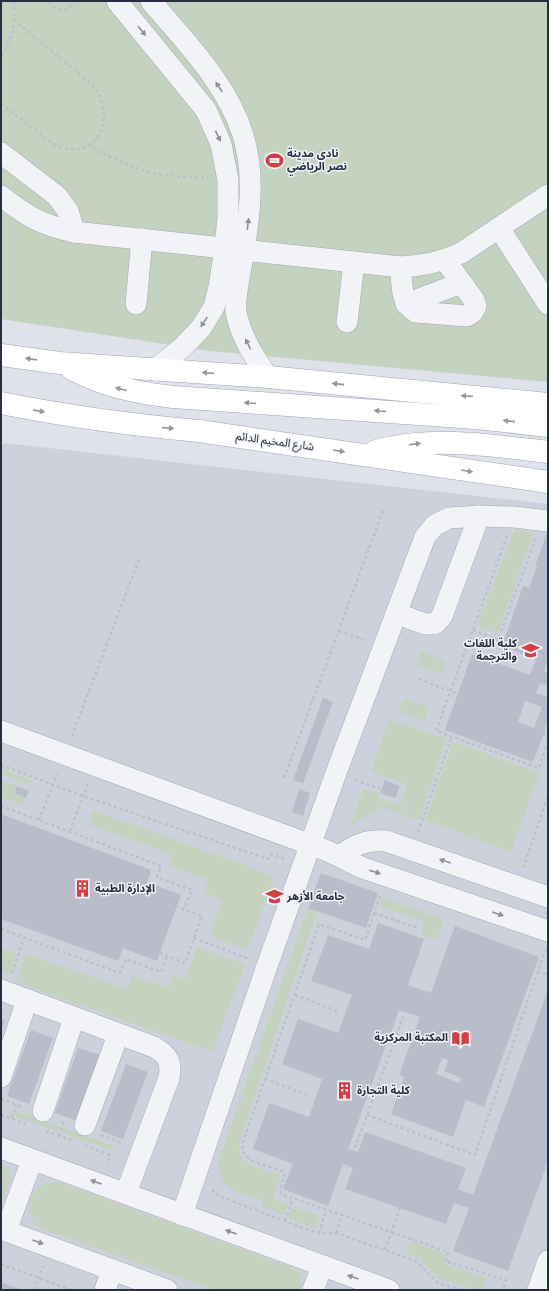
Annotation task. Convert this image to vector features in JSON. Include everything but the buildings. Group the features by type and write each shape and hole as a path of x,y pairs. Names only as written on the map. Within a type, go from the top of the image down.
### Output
{"main road":[{"path":"1,355 60,363 268,377 548,404"},
{"path":"60,363 87,377 114,387 143,394 173,398 476,418 548,426"},
{"name":"شارع المخيم الدائم","path":"1,403 50,413 145,426 199,431 548,482"},
{"path":"363,455 401,446 439,442 478,444 548,452"}],"lane":[{"path":"117,1 206,110 221,144 228,180 228,217 235,249 237,290 236,311 242,332 254,357 268,377"},
{"path":"151,1 211,74 228,100 243,135 250,173 250,212 219,287 214,307 201,328 183,346 154,370"},
{"path":"1,153 57,196 68,211 74,232"},
{"path":"1,196 38,221 54,228 74,232 401,268 416,267 445,260 461,253 499,228 545,203"},
{"path":"499,228 548,304"},
{"path":"136,304 142,239"},
{"path":"401,268 404,298 410,309 416,312 467,316 473,312 476,306 445,260"},
{"path":"347,322 354,262"},
{"path":"406,304 461,283"},
{"path":"396,613 427,624 431,624 439,620 479,516"},
{"path":"182,1215 310,844 425,537 429,531 439,523 449,518 479,516 545,520"},
{"path":"1,731 310,844 340,856 359,866 456,899 547,940"},
{"path":"340,856 350,848 361,843 374,840 386,841 548,897"},
{"path":"456,899 467,869"},
{"path":"3,991 162,1052 168,1059 170,1068 169,1078 126,1193"},
{"path":"1,1077 27,1000"},
{"path":"40,1123 74,1018"},
{"path":"80,1137 118,1035"},
{"path":"1,1148 390,1290"},
{"path":"32,1160 4,1230 167,1290"},
{"path":"538,1290 548,1261"},
{"path":"314,1290 322,1266"},
{"path":"105,1290 112,1270"}],"path":[{"path":"1,55 12,34 15,21 13,1"},
{"path":"50,1 51,5 56,9 62,10 68,9 75,1"},
{"path":"1,104 58,146 73,149 87,145 98,136 104,123 105,114 101,97 90,83 15,21"},
{"path":"87,145 125,163 164,174 228,180"},
{"path":"284,778 384,508"},
{"path":"514,517 436,731 539,768 548,742"},
{"path":"473,630 498,640 545,520"},
{"path":"39,820 140,557"},
{"path":"339,630 384,646"},
{"path":"419,679 458,694"},
{"path":"543,734 548,736"},
{"path":"412,850 452,736"},
{"path":"1,765 83,796 268,859 271,854 303,866"},
{"path":"70,831 94,765"},
{"path":"336,773 382,789"},
{"path":"517,886 548,796"},
{"path":"1,806 161,866 157,877 192,890 184,909"},
{"path":"387,876 365,940 319,924 243,1142 243,1151 250,1159 284,1172 280,1192 281,1194 448,1252 445,1261 506,1280 503,1290"},
{"path":"160,953 185,963 202,916 177,906"},
{"path":"374,913 418,928"},
{"path":"1,929 120,973 126,959 161,972 167,956"},
{"path":"3,991 24,938"},
{"path":"194,938 267,966"},
{"path":"367,1115 475,1155 538,971 547,940"},
{"path":"538,971 548,975"},
{"path":"295,995 340,1012"},
{"path":"355,1148 402,1017"},
{"path":"265,1079 310,1096"},
{"path":"12,1118 16,1105"},
{"path":"1,1114 12,1118 40,1123 59,1136 80,1137 110,1155 102,1185"},
{"path":"59,1136 64,1122"},
{"path":"209,1184 214,1194 285,1221 319,1232 336,1233 416,1261 438,1283 462,1290"},
{"path":"285,1221 293,1198"},
{"path":"385,1250 400,1208"},
{"path":"319,1232 326,1210"},
{"path":"336,1233 342,1215"},
{"path":"1,1264 70,1290"},
{"path":"34,1290 36,1285"}],"shaded area":[{"name":"جامعة الأزهر","path":"4,443 548,504 548,1290 1,1290 1,446"}],"green space":[{"name":"نادي مدينة نصر الرياضي","path":"1,1 548,1 548,382 210,351 1,319"},
{"path":"515,529 534,533 498,633 477,626"},
{"path":"423,651 445,660 446,663 442,673 416,663 420,653"},
{"path":"405,699 428,706 425,719 422,720 399,711 403,700"},
{"path":"389,719 447,739 419,820 378,806 375,812 351,825 364,788 378,793 377,798 400,805 407,784 371,772"},
{"path":"453,742 540,773 511,852 425,820"},
{"path":"1,769 33,781 31,786 1,774"},
{"path":"1,780 17,786 15,793 26,798 23,805 1,797"},
{"path":"93,810 274,876 248,950 209,936 223,900 204,893 208,880 169,866 173,855 88,824"},
{"path":"382,898 444,919 437,940 421,935 424,922 379,906"},
{"path":"308,908 317,912 239,1145 242,1158 247,1163 260,1169 281,1175 273,1199 288,1204 284,1215 261,1207 263,1200 238,1192 225,1184 221,1178 219,1170 219,1160"},
{"path":"197,947 245,964 213,1052 15,982 26,954 126,989 132,975 168,988 173,975 185,979"},
{"path":"1,948 16,954 9,973 1,970"},
{"path":"16,1111 61,1127 59,1132 14,1116"},
{"path":"64,1128 114,1146 113,1151 62,1133"},
{"path":"1,1164 6,1166 9,1170 11,1178 1,1206"},
{"path":"56,1181 290,1267 300,1276 302,1282 301,1289 214,1290 44,1230 33,1221 29,1209 30,1203 32,1197 41,1186 46,1183"},
{"path":"293,1207 320,1216 316,1229 288,1219"},
{"path":"411,1241 445,1254 443,1263 487,1278 483,1290 476,1290 437,1278 418,1257 406,1253"}],"place":[{"name":"نادي مدينة نصر الرياضي","path":"274,160"},
{"name":"كلية اللغات والترجمة","path":"530,650"},
{"name":"الإدارة الطبية","path":"82,889"},
{"name":"جامعة الأزهر","path":"274,897"},
{"name":"المكتبة المركزية","path":"461,1038"},
{"name":"كلية التجارة","path":"344,1091"}]}
